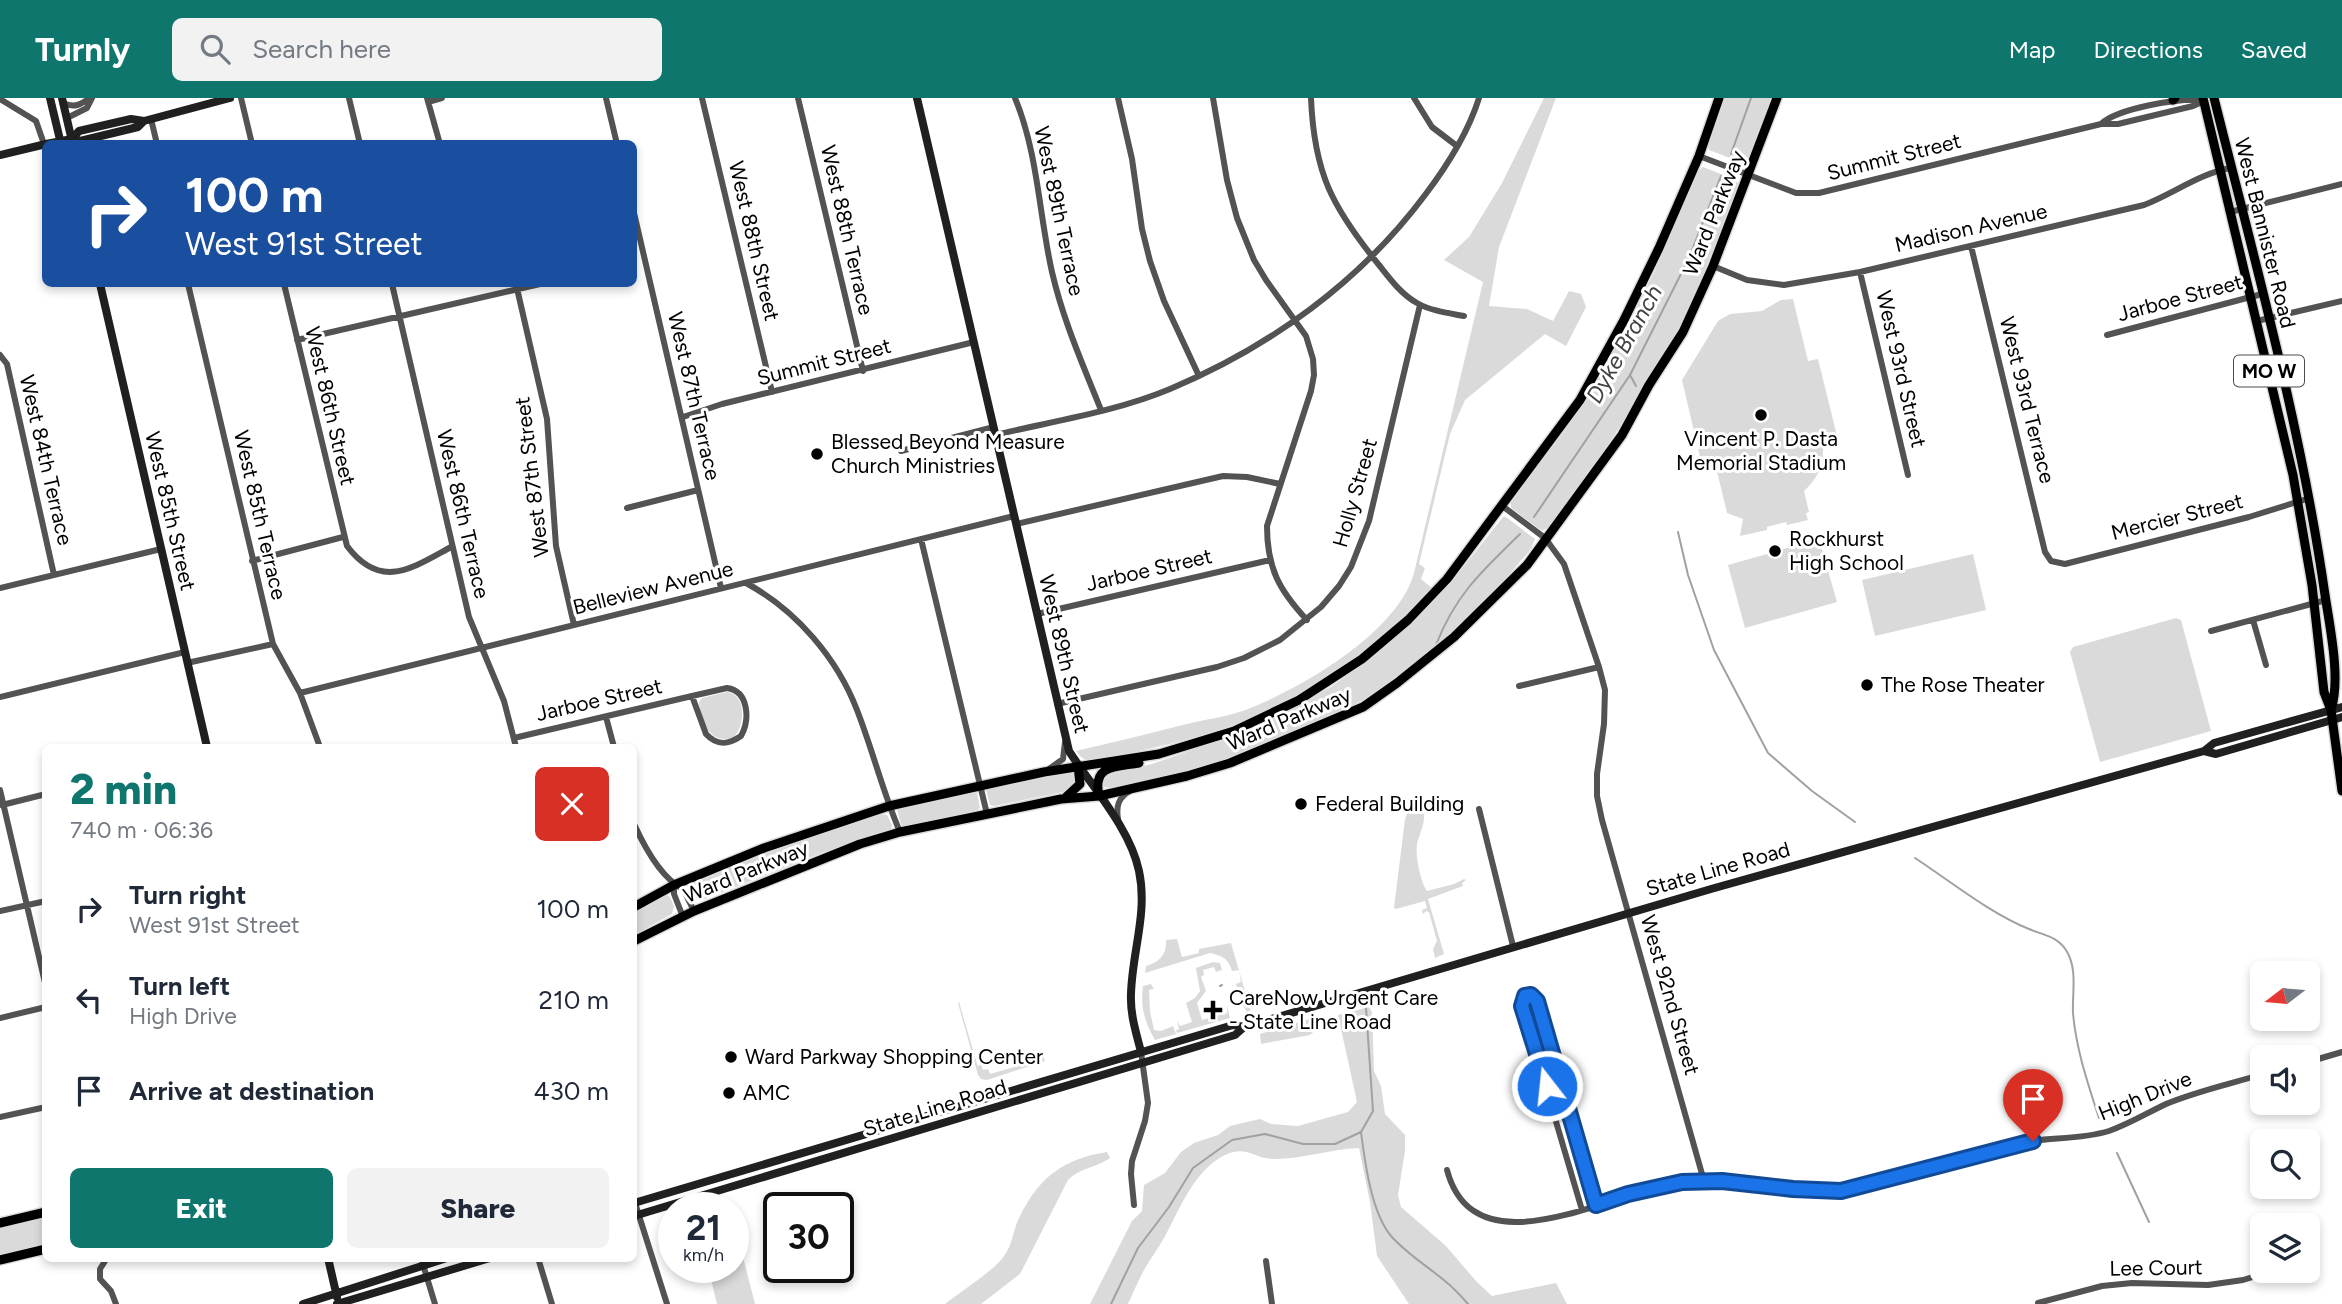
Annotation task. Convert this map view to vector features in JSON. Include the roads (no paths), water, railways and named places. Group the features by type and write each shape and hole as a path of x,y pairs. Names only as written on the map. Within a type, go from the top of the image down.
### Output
{"main road":[{"path":"50,98 60,140"},
{"path":"73,140 79,131 131,119 147,120 230,98"},
{"name":"West 89th Street","path":"917,98 1069,751 1118,825 1136,860 1141,885 1142,921 1131,994 1132,1017 1141,1052"},
{"name":"Ward Parkway","path":"637,905 674,885 764,848 889,806 979,784 1159,754 1234,731 1299,700 1362,659 1408,621 1447,579 1580,400 1624,320 1699,156 1719,98"},
{"name":"Ward Parkway","path":"637,940 694,911 860,844 900,832 1061,799 1099,796 1187,776 1230,763 1363,707 1454,637 1527,565 1622,435 1639,402 1683,332 1713,266 1777,98"},
{"name":"West Bannister Road","path":"2208,99 2242,209 2309,498 2326,600 2334,674 2335,696 2331,715"},
{"name":"West Bannister Road","path":"2208,99 2220,170 2298,501 2314,602 2324,692 2331,715"},
{"path":"63,100 72,140"},
{"path":"0,155 42,145"},
{"name":"West 85th Street","path":"101,287 206,744"},
{"path":"2334,674 2342,691"},
{"name":"State Line Road","path":"637,1202 1233,1025 1244,1027 1628,912 2204,751 2216,754 2331,715 2342,707"},
{"path":"2331,715 2342,792"},
{"name":"State Line Road","path":"2331,715 2342,717"},
{"path":"1099,796 1097,778 1104,772 1154,760 1159,754"},
{"path":"1061,799 1080,785 1079,766"},
{"name":"State Line Road","path":"637,1216 1236,1035 1244,1027"},
{"path":"0,1223 42,1213"},
{"path":"0,1260 42,1250"},
{"path":"328,1262 338,1304 476,1262"},
{"path":"303,1304 422,1262"}],"street":[{"path":"63,100 70,106 80,105 91,98"},
{"path":"67,118 87,108 91,98"},
{"path":"241,98 251,140"},
{"path":"349,98 359,140"},
{"path":"439,140 428,100 442,98"},
{"path":"606,98 616,140"},
{"name":"West 88th Street","path":"702,98 772,392"},
{"name":"West 88th Terrace","path":"798,98 863,371"},
{"name":"West 89th Terrace","path":"1015,98 1028,140 1059,301 1101,410"},
{"path":"1118,98 1150,261 1164,301 1199,376"},
{"path":"1213,98 1227,180 1245,239 1266,280 1306,335 1310,346 1314,375 1311,391 1267,526 1270,560 1286,597 1307,620"},
{"path":"1311,98 1314,145 1322,175 1345,220 1405,295 1420,305 1464,316"},
{"path":"1414,98 1432,127 1457,146"},
{"path":"901,451 1143,399 1199,376 1254,347 1333,292 1372,257 1408,218 1457,146 1479,98"},
{"path":"0,99 36,121 43,140"},
{"name":"Summit Street","path":"2101,124 2109,117 2174,99 2208,99"},
{"name":"Summit Street","path":"1699,156 1796,193 1819,193 2101,124 2118,124 2193,106 2208,99"},
{"path":"147,120 155,140"},
{"name":"Madison Avenue","path":"1713,266 1747,281 1784,285 1860,272 2144,205 2220,170 2231,168"},
{"path":"2230,212 2342,184"},
{"name":"West 87th Terrace","path":"637,226 721,588"},
{"name":"West 93rd Terrace","path":"1972,246 2045,552 2051,561"},
{"path":"637,257 644,255"},
{"name":"West 93rd Street","path":"1860,272 1908,475"},
{"name":"West 85th Terrace","path":"189,287 273,644 300,693 319,744"},
{"name":"West 86th Street","path":"285,287 343,537"},
{"name":"West 86th Terrace","path":"393,287 469,617 504,701 515,744"},
{"path":"297,340 400,317 513,287"},
{"name":"West 87th Street","path":"517,287 547,419 556,546 574,625"},
{"name":"Jarboe Street","path":"2107,335 2262,294"},
{"name":"Jarboe Street","path":"2257,321 2342,301"},
{"name":"Holly Street","path":"1058,704 1217,667 1261,651 1307,620 1339,586 1362,543 1369,521 1420,305"},
{"name":"Summit Street","path":"682,417 974,342"},
{"name":"West 84th Terrace","path":"0,355 7,364 54,575"},
{"name":"Belleview Avenue","path":"300,693 921,539 1223,476 1247,477 1280,484"},
{"path":"626,508 698,490"},
{"name":"Mercier Street","path":"2051,561 2065,564 2249,517 2309,498"},
{"name":"West 92nd Street","path":"1501,505 1545,538 1564,564 1605,690 1597,796 1704,1181"},
{"path":"252,561 343,537 356,558 366,566 395,573 413,568 451,547"},
{"path":"921,539 987,814"},
{"path":"0,588 161,549"},
{"name":"Jarboe Street","path":"1037,614 1270,560"},
{"path":"746,583 763,592 792,617 832,661 857,710 900,832"},
{"path":"2211,631 2326,600"},
{"path":"2253,620 2266,665"},
{"path":"187,663 273,644"},
{"path":"0,697 185,652"},
{"path":"1519,686 1598,667"},
{"name":"Jarboe Street","path":"514,738 606,717 692,696 727,688 739,692 744,698 746,725 741,736 727,743 710,739 703,729 692,696"},
{"path":"606,717 613,744"},
{"path":"1044,772 1063,760 1066,737"},
{"path":"1118,825 1117,812 1121,797 1140,786"},
{"path":"0,790 42,970"},
{"path":"2,805 42,795"},
{"path":"1479,809 1513,946"},
{"path":"637,830 648,851 674,885 683,889 694,911"},
{"path":"674,885 674,894 683,917"},
{"path":"0,911 42,902"},
{"path":"1582,1210 1522,1006 1525,996 1531,995 1537,1001 1596,1205"},
{"path":"0,1018 42,1008"},
{"name":"West 89th Street","path":"1134,1205 1135,1195 1130,1174 1148,1103 1141,1052"},
{"path":"2320,1058 2342,1052"},
{"name":"High Drive","path":"1447,1170 1453,1190 1463,1202 1494,1219 1532,1223 1664,1185 1704,1181 1831,1191 1856,1189 2020,1143 2106,1132 2185,1097 2250,1078"},
{"path":"0,1117 42,1108"},
{"path":"637,1219 667,1304"},
{"path":"1266,1261 1272,1304"},
{"path":"104,1262 100,1269 100,1279 111,1292 116,1304"},
{"path":"422,1262 435,1304"},
{"path":"539,1262 552,1304"},
{"name":"Lee Court","path":"2038,1303 2102,1286 2132,1283 2182,1286 2216,1284 2250,1276"},
{"path":"2067,1294 2069,1304"}],"waterway":[{"name":"Dyke Branch","path":"1731,154 1751,98"},
{"name":"Dyke Branch","path":"1534,517 1630,375 1689,258 1721,176"},
{"path":"1630,375 1636,386"},
{"path":"1678,532 1688,575 1714,650 1768,753 1812,791 1855,822"},
{"name":"Dyke Branch","path":"1436,645 1461,597 1520,534"},
{"path":"1915,858 1985,906 2015,923 2054,939 2066,950 2073,973 2073,1013 2077,1040 2099,1118"},
{"name":"Dyke Branch","path":"1111,1304 1138,1248 1169,1207 1193,1168 1232,1140 1265,1134 1303,1144 1335,1144 1361,1132 1373,1111 1366,1008"},
{"path":"1361,1132 1370,1186 1384,1226 1397,1242 1468,1304"},
{"path":"2117,1153 2149,1222"}],"place":[{"name":"Vincent P. Dasta Memorial Stadium","path":"1761,415"},
{"name":"Blessed Beyond Measure Church Ministries","path":"817,454"},
{"name":"Rockhurst High School","path":"1775,551"},
{"name":"The Rose Theater","path":"1867,685"},
{"name":"Federal Building","path":"1301,804"},
{"name":"CareNow Urgent Care - State Line Road","path":"1213,1010"},
{"name":"Ward Parkway Shopping Center","path":"731,1057"},
{"name":"AMC","path":"729,1093"}]}
